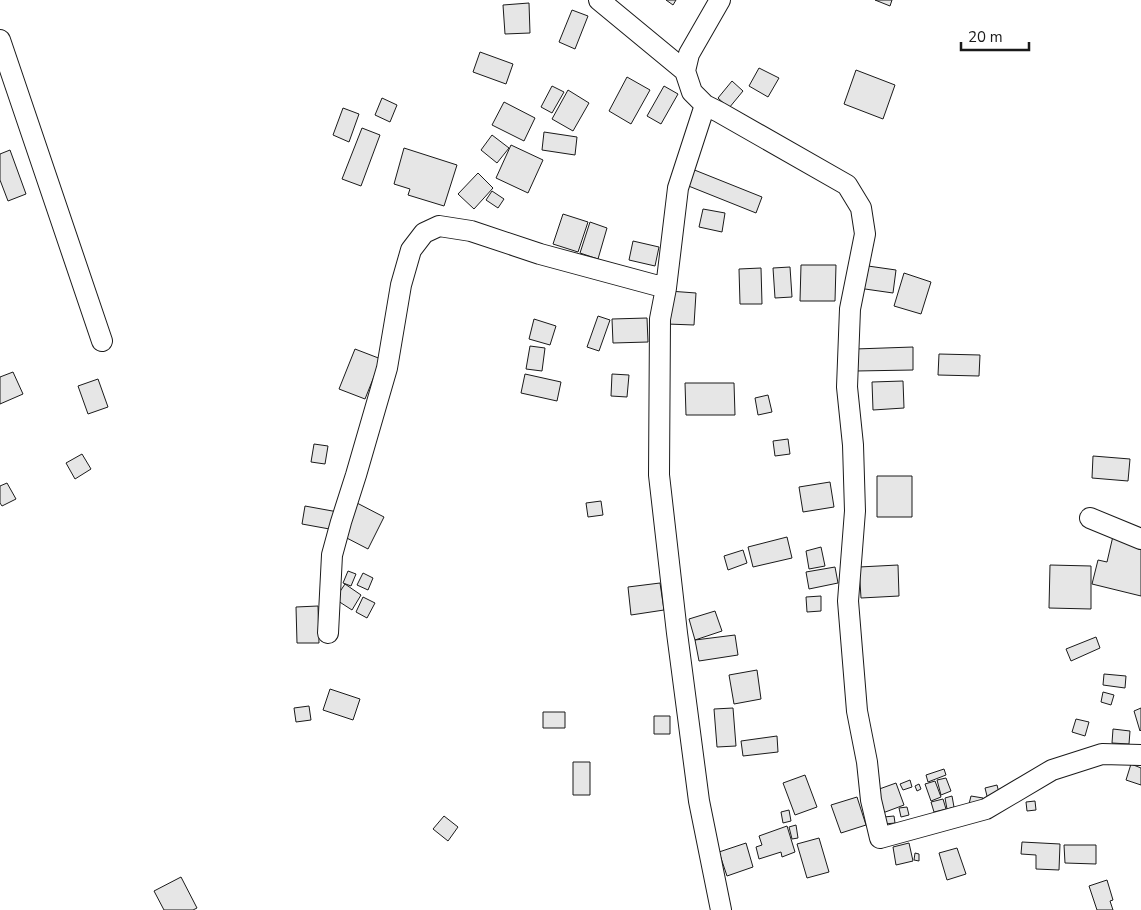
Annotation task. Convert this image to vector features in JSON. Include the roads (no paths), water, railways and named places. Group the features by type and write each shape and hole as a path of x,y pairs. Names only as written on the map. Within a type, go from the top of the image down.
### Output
{"street":[{"path":"599,0 685,71"},
{"path":"720,0 689,54 685,71 692,92 705,105 847,185 861,208 864,234 850,309 847,387 853,445 855,511 848,601 857,711 867,762 871,800 880,838 986,809 1052,770 1102,754 1141,755"},
{"path":"0,40 102,341"},
{"path":"705,105 678,188 666,288 660,319 659,475 699,801 721,910"},
{"path":"328,632 332,555 387,368 401,286 411,250 424,233 439,226 471,231 540,254 666,288"},
{"path":"1090,518 1141,539"}]}
